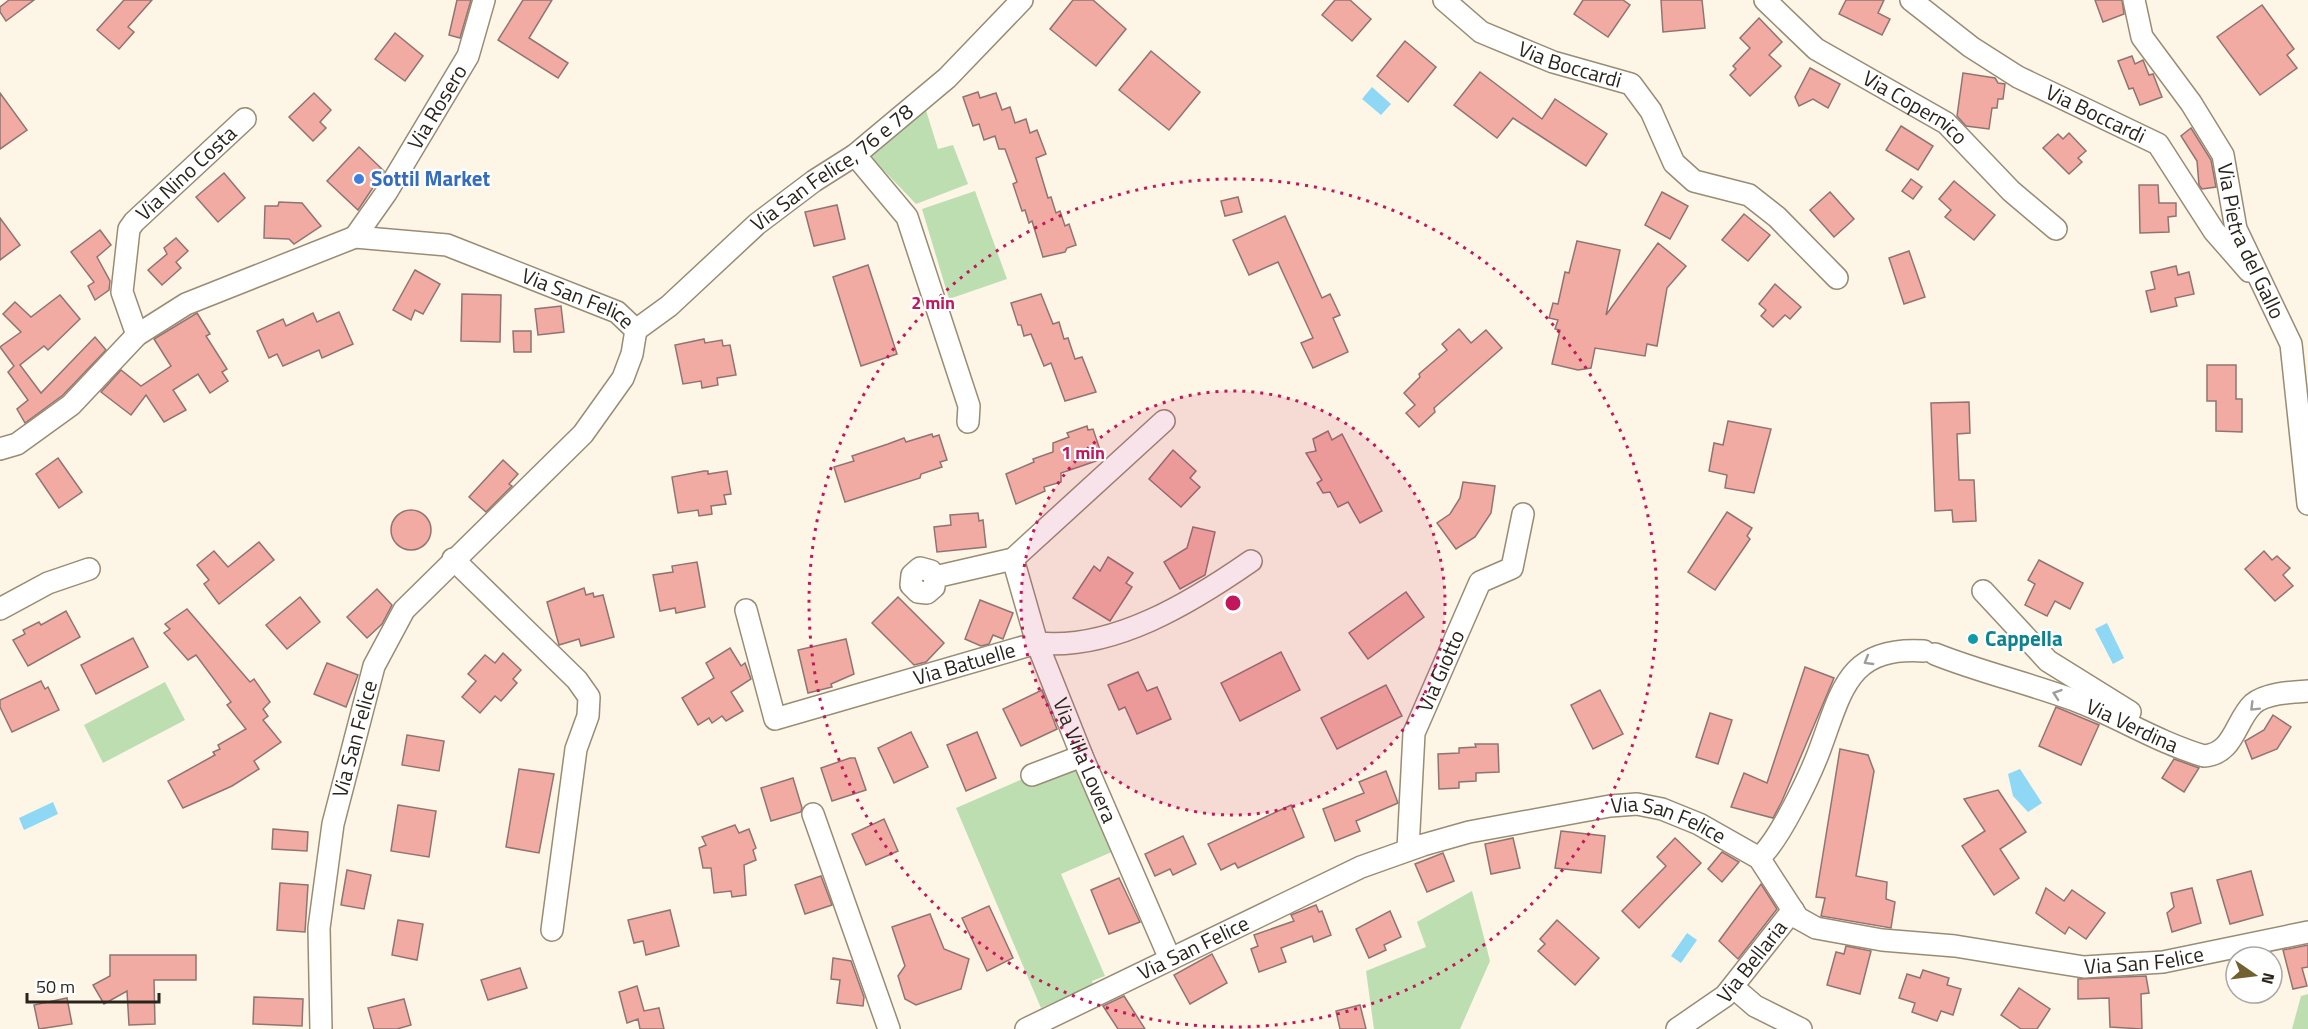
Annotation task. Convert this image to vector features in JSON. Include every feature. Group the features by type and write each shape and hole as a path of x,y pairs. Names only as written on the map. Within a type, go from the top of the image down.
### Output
{"street":[{"name":"Via Rosero","path":"355,237 386,193 468,56 484,0"},
{"name":"Via San Felice, 76 e 78","path":"636,330 669,306 757,224 814,181 855,155 946,78 1022,0"},
{"name":"Via Boccardi","path":"1443,0 1481,32 1553,62 1631,84 1651,111 1674,163 1694,181 1749,195 1777,217 1837,278"},
{"name":"Via Copernico","path":"1765,0 1815,49 1946,123 2011,191 2056,229"},
{"name":"Via Boccardi","path":"1911,0 1971,47 2018,77 2158,144 2214,231 2267,291"},
{"name":"Via Pietra del Gallo","path":"2134,0 2142,37 2191,103 2223,155 2236,229 2291,344 2308,504"},
{"name":"Via Nino Costa","path":"137,335 122,292 129,229 159,198 245,119"},
{"path":"855,155 907,217 969,406 968,422"},
{"name":"Via San Felice","path":"0,449 17,444 71,405 137,335 186,304 355,237 447,245 617,312 636,330 632,354 622,378 583,434 453,559 404,610 374,666 333,824 319,928 321,1029"},
{"path":"935,577 1013,559 1164,421"},
{"name":"Via Giotto","path":"1408,849 1414,733 1480,582 1512,568 1523,514"},
{"path":"453,559 577,680 589,697 588,716 576,749 552,930"},
{"name":"Via Villa Lovera","path":"1013,559 1037,642 1082,756 1170,959"},
{"name":"Via Batuelle","path":"746,610 775,719 1037,642 1054,644 1090,639 1155,619 1200,595 1251,561"},
{"path":"0,609 48,583 88,569"},
{"path":"1983,591 2048,661 2187,751"},
{"name":"Via Verdina","path":"1759,858 1775,838 1808,774 1847,679 1862,664 1881,654 1902,650 1929,653 2074,700 2107,714 2156,740 2187,751 2211,756 2228,745 2253,704 2290,692 2308,691"},
{"path":"1032,775 1082,756"},
{"name":"Via San Felice","path":"1026,1029 1361,867 1408,849 1469,832 1599,808 1637,804 1662,809 1699,824 1759,858 1798,918 1827,930 1882,940 1955,946 2084,967 2163,962 2308,932"},
{"path":"813,814 890,1029"},
{"name":"Via Bellaria","path":"1677,1029 1725,996 1793,910"},
{"path":"1733,987 1755,1006 1801,1029"}],"green space":[{"path":"925,107 938,149 953,145 968,184 916,204 870,156"},
{"path":"975,191 1007,279 949,299 922,209"},
{"path":"165,682 185,720 103,763 84,725"},
{"path":"1078,766 1114,851 1061,874 1105,976 1092,981 1093,985 1041,1008 956,808 1027,777 1032,786"},
{"path":"1472,891 1490,961 1460,1029 1374,1029 1366,971 1426,947 1417,922"},
{"path":"2308,994 2308,1029 2292,1029 2301,996"}],"water":[{"path":"1372,87 1391,104 1381,115 1362,99"},
{"path":"2107,623 2124,658 2113,664 2095,629"},
{"path":"2020,769 2042,803 2028,812 2013,796 2008,774"},
{"path":"53,802 58,814 24,830 19,818"},
{"path":"1687,933 1697,940 1681,963 1671,956"}],"building":[{"path":"9,0 34,0 6,21 0,12 0,7"},
{"path":"124,0 152,0 128,27 134,32 119,49 97,30"},
{"path":"457,0 471,0 460,38 449,35"},
{"path":"523,0 552,0 529,38 568,63 558,78 498,40"},
{"path":"1073,0 1093,0 1126,29 1096,66 1050,29"},
{"path":"1335,0 1350,0 1371,19 1352,41 1322,15"},
{"path":"1583,0 1623,0 1630,5 1608,37 1574,14"},
{"path":"1661,0 1702,0 1705,28 1663,32"},
{"path":"1846,0 1884,0 1878,13 1890,19 1882,35 1839,14"},
{"path":"2095,0 2122,0 2124,14 2103,22"},
{"path":"2262,5 2294,49 2287,55 2297,68 2260,95 2217,37"},
{"path":"1759,18 1782,42 1769,55 1781,66 1750,96 1730,75 1736,69 1733,66 1750,48 1740,38"},
{"path":"395,33 423,56 405,81 375,59"},
{"path":"1405,41 1436,67 1408,102 1377,76"},
{"path":"1151,51 1200,92 1169,130 1119,90"},
{"path":"2132,56 2135,64 2143,60 2149,75 2153,74 2162,97 2140,105 2133,88 2129,89 2118,61"},
{"path":"1810,68 1840,84 1828,108 1813,99 1799,106 1795,97"},
{"path":"1480,72 1542,119 1555,99 1607,134 1586,166 1513,118 1497,138 1454,105"},
{"path":"1963,73 1995,78 1998,83 2005,84 2003,99 1998,99 1997,108 1992,108 1989,129 1966,126 1957,116"},
{"path":"978,92 980,98 996,93 1002,110 1010,107 1015,123 1026,119 1030,133 1037,130 1046,154 1036,158 1048,198 1051,197 1056,213 1060,211 1065,226 1069,224 1076,245 1067,248 1065,252 1043,257 1032,221 1029,223 1025,210 1022,211 1013,184 1017,182 1005,149 999,149 995,136 984,140 979,124 973,126 963,97"},
{"path":"0,93 27,130 0,149"},
{"path":"314,93 331,110 320,122 326,128 313,141 289,117"},
{"path":"1901,126 1933,146 1918,170 1886,150"},
{"path":"2191,128 2211,160 2216,187 2202,189 2199,185 2197,161 2181,136"},
{"path":"2069,133 2086,151 2078,158 2082,162 2069,174 2043,148 2058,134 2063,139"},
{"name":"Sottil Market","path":"359,147 384,171 358,210 327,181"},
{"path":"224,173 245,198 218,222 196,197"},
{"path":"1911,179 1922,187 1913,199 1902,191"},
{"path":"1954,181 1995,215 1974,240 1945,217 1951,210 1939,199"},
{"path":"2139,185 2158,185 2159,203 2176,203 2176,216 2168,217 2169,232 2140,233"},
{"path":"1662,192 1688,206 1670,239 1645,225"},
{"path":"1830,192 1854,219 1834,237 1810,210"},
{"path":"1238,197 1242,212 1225,216 1221,201"},
{"path":"279,202 302,203 321,226 294,244 289,239 264,238 265,206 278,206"},
{"path":"837,205 845,239 814,246 805,212"},
{"path":"1744,214 1770,235 1748,261 1722,240"},
{"path":"1285,216 1322,298 1330,294 1340,315 1333,318 1348,352 1313,368 1301,343 1313,338 1278,262 1249,275 1233,240"},
{"path":"0,218 20,245 0,260"},
{"path":"100,230 111,245 97,257 110,281 109,290 95,300 88,286 94,282 71,252"},
{"path":"176,238 188,251 176,262 181,268 162,285 148,270 167,254 164,248"},
{"path":"1577,241 1620,250 1606,315 1658,243 1686,266 1667,288 1657,346 1647,344 1645,356 1595,348 1591,368 1578,370 1552,364 1560,330 1555,329 1558,320 1549,318 1553,303 1558,304 1565,272 1569,273"},
{"path":"1909,251 1925,297 1904,304 1889,258"},
{"path":"868,265 897,354 861,366 833,277"},
{"path":"2176,266 2178,275 2189,272 2194,294 2175,298 2177,306 2151,312 2146,291 2155,289 2151,272"},
{"path":"415,270 440,284 423,314 415,310 411,320 393,310"},
{"path":"1775,284 1801,307 1790,319 1785,315 1773,327 1761,316 1766,310 1759,304"},
{"path":"462,294 501,295 500,342 461,341"},
{"path":"1041,294 1053,324 1059,322 1064,339 1068,338 1075,359 1082,357 1096,392 1065,401 1051,363 1044,366 1031,334 1024,336 1011,303"},
{"path":"60,295 80,319 48,350 44,346 20,365 41,393 95,337 106,350 63,395 25,423 17,409 28,400 8,372 14,366 0,347 21,332 3,314 15,302 31,317"},
{"path":"561,306 564,332 538,335 535,309"},
{"path":"339,312 353,344 322,358 319,350 283,366 277,354 269,358 257,331 283,319 286,326 313,313 317,322"},
{"path":"197,313 210,334 206,336 227,369 222,372 228,381 210,393 198,374 173,390 186,410 164,422 146,395 131,415 101,392 121,370 141,386 171,366 154,339"},
{"path":"1459,329 1471,343 1486,330 1502,348 1434,408 1435,412 1419,427 1406,413 1415,405 1404,393 1420,377 1419,374 1447,350 1442,344"},
{"path":"513,331 531,331 531,352 514,352"},
{"path":"704,339 705,343 722,340 723,346 730,345 736,375 717,378 718,385 702,388 701,381 683,384 675,345"},
{"path":"2207,365 2236,365 2236,399 2242,399 2242,432 2216,431 2216,401 2207,401"},
{"path":"1969,402 1970,433 1957,434 1959,480 1974,480 1976,521 1953,522 1952,510 1935,511 1931,403"},
{"path":"1728,421 1771,429 1754,493 1725,488 1727,475 1709,471 1714,443 1723,445"},
{"path":"1087,426 1088,430 1093,429 1100,450 1097,453 1099,460 1061,473 1061,482 1044,487 1045,491 1016,504 1006,474 1034,462 1033,459 1053,452 1053,443 1069,437 1067,433"},
{"path":"1328,431 1332,440 1342,434 1382,511 1360,523 1348,502 1338,507 1330,492 1323,493 1317,483 1322,480 1306,453 1316,451 1313,439"},
{"path":"932,434 933,437 939,435 947,460 940,462 942,467 921,474 920,478 845,502 834,467 854,461 852,456 904,438 906,442"},
{"path":"1173,450 1196,471 1190,478 1200,487 1181,507 1149,479"},
{"path":"58,458 82,492 59,508 36,474"},
{"path":"503,460 518,474 509,484 512,486 486,512 469,497"},
{"path":"708,471 708,474 727,471 731,494 724,495 726,504 711,506 712,514 699,516 698,510 678,513 672,477"},
{"path":"1463,482 1495,486 1491,513 1475,537 1456,549 1437,523 1450,514 1460,498"},
{"path":"411,510 425,516 431,530 425,544 411,550 397,544 391,530 397,516"},
{"path":"1727,512 1752,528 1747,536 1750,539 1715,590 1688,572"},
{"path":"978,513 979,521 983,520 986,547 937,552 934,527 951,525 950,515"},
{"path":"1193,527 1215,532 1205,575 1180,589 1164,562 1187,548"},
{"path":"259,542 274,560 219,604 204,584 209,580 197,565 214,551 228,567"},
{"path":"2264,551 2272,560 2277,556 2290,568 2283,575 2293,586 2275,601 2245,569"},
{"path":"1108,557 1133,573 1126,583 1132,587 1110,621 1073,598 1094,566 1100,571"},
{"path":"2039,560 2083,583 2070,609 2055,601 2047,616 2025,605 2035,584 2028,580"},
{"path":"697,562 705,607 676,613 675,608 660,611 653,575 673,572 672,566"},
{"path":"584,588 586,595 593,593 594,597 603,595 614,637 581,646 579,639 559,645 547,602"},
{"path":"377,589 392,605 382,624 367,638 347,617"},
{"path":"1406,592 1424,617 1368,659 1349,633"},
{"path":"300,597 320,622 287,649 266,625"},
{"path":"898,597 944,643 926,662 914,665 872,623"},
{"path":"980,600 1013,613 1003,639 993,635 989,644 981,646 965,639"},
{"path":"187,609 250,682 254,679 270,702 263,709 268,716 263,720 281,742 254,761 259,769 232,786 183,808 168,781 215,755 213,752 220,749 218,745 246,729 227,705 231,702 196,655 188,660 164,633 170,629 165,624"},
{"path":"66,611 80,637 28,666 13,640 25,634 23,630 39,622 41,625"},
{"path":"133,638 148,667 96,694 81,665"},
{"path":"846,639 854,674 831,684 832,687 808,693 798,650"},
{"path":"730,648 741,666 745,663 751,679 731,692 743,711 726,721 722,716 712,723 709,718 698,725 682,698 714,678 706,663"},
{"path":"1281,652 1300,690 1240,721 1221,683"},
{"path":"503,653 521,670 513,679 517,683 501,701 495,696 480,713 462,697 476,681 468,674 485,655 495,663"},
{"path":"327,663 358,675 346,707 314,694"},
{"path":"1805,667 1834,678 1782,801 1773,818 1731,807 1744,773 1767,783"},
{"path":"1138,672 1147,691 1157,687 1171,719 1137,734 1125,707 1119,710 1108,685"},
{"path":"41,681 45,689 48,687 59,710 12,732 0,707 0,700"},
{"path":"1386,685 1402,716 1337,749 1321,718"},
{"path":"1042,690 1057,729 1021,746 1003,709"},
{"path":"1600,690 1623,734 1593,749 1571,705"},
{"path":"2056,707 2099,725 2081,765 2039,746"},
{"path":"1710,713 1732,720 1718,764 1696,757"},
{"path":"2273,715 2291,727 2277,749 2252,759 2245,741 2264,730"},
{"path":"911,732 928,767 894,783 878,748"},
{"path":"977,732 996,778 966,791 947,745"},
{"path":"407,735 444,741 439,771 402,765"},
{"path":"1475,744 1498,744 1499,772 1476,773 1476,781 1459,782 1459,788 1439,789 1438,754 1459,753 1459,748 1476,747"},
{"path":"1840,749 1868,755 1874,771 1856,876 1887,882 1886,899 1895,902 1891,928 1821,916 1825,898 1816,897"},
{"path":"855,758 866,790 832,801 821,768"},
{"path":"2174,759 2199,768 2184,792 2162,778"},
{"path":"519,769 554,774 539,853 506,847"},
{"path":"1386,771 1398,803 1356,821 1360,831 1335,841 1323,809 1364,793 1359,782"},
{"path":"793,778 802,808 801,812 771,821 761,788"},
{"path":"1998,790 2026,832 2000,849 2019,878 1994,895 1962,846 1985,831 1964,799"},
{"path":"398,805 436,811 429,857 391,851"},
{"path":"1291,805 1304,837 1238,868 1235,863 1221,870 1208,844"},
{"path":"884,819 898,851 866,865 852,834"},
{"path":"735,825 739,833 749,829 756,848 753,850 756,860 744,865 746,895 732,897 731,891 714,893 711,868 703,868 699,848 706,845 702,837"},
{"path":"273,829 308,832 307,851 272,849"},
{"path":"1561,831 1605,836 1601,873 1555,868"},
{"path":"1183,836 1196,864 1173,875 1170,869 1155,876 1145,854"},
{"path":"1513,838 1520,868 1491,874 1485,844"},
{"path":"1675,838 1701,863 1639,928 1622,911 1666,866 1657,857"},
{"path":"1722,852 1739,862 1722,882 1708,869"},
{"path":"1443,853 1454,881 1427,892 1415,864"},
{"path":"347,870 371,875 364,909 341,905"},
{"path":"2251,871 2263,915 2230,924 2217,880"},
{"path":"821,876 832,905 805,914 795,885"},
{"path":"1119,878 1140,922 1109,934 1091,890"},
{"path":"280,883 308,885 305,932 277,930"},
{"path":"1761,884 1777,909 1738,959 1719,941"},
{"path":"2046,888 2064,901 2072,890 2105,913 2086,939 2069,927 2065,934 2036,913"},
{"path":"2192,888 2201,923 2172,932 2167,913 2174,907 2171,893"},
{"path":"1316,905 1319,912 1322,911 1331,935 1314,942 1312,936 1281,948 1286,962 1259,972 1251,949 1258,946 1254,935 1294,921 1291,915"},
{"path":"989,906 1013,958 987,971 962,918"},
{"path":"670,910 679,946 646,955 643,941 634,943 628,920"},
{"path":"1390,911 1401,937 1384,945 1386,950 1369,958 1356,929"},
{"path":"930,914 944,949 969,959 961,989 916,1005 905,999 898,976 905,966 892,927"},
{"path":"398,920 423,924 417,960 392,955"},
{"path":"1557,920 1599,958 1575,985 1538,951 1545,944 1540,939"},
{"path":"2308,945 2308,967 2302,968 2307,986 2293,989 2284,950"},
{"path":"1846,946 1871,951 1860,994 1827,985 1836,952 1844,954"},
{"path":"1212,954 1227,983 1190,1004 1174,975"},
{"path":"110,955 196,955 196,980 154,980 155,1024 129,1025 127,991 104,1004 93,985 110,976"},
{"path":"833,958 851,961 864,997 863,1006 837,1003 840,980 831,979"},
{"path":"520,968 527,988 488,1000 481,980"},
{"path":"1923,970 1949,978 1947,985 1961,989 1953,1015 1941,1011 1937,1021 1912,1012 1915,1003 1899,998 1907,974 1920,978"},
{"path":"2146,976 2149,993 2141,994 2142,1029 2110,1027 2109,998 2078,999 2078,979"},
{"path":"637,986 644,1011 659,1008 664,1029 640,1029 638,1019 627,1023 619,992"},
{"path":"2019,988 2050,1009 2037,1029 2021,1029 2001,1015"},
{"path":"1124,996 1145,1029 1118,1029 1103,1006"},
{"path":"254,997 303,999 302,1026 253,1024"},
{"path":"67,998 72,1024 39,1029 34,1005"},
{"path":"404,999 411,1025 397,1029 374,1029 368,1008"},
{"path":"1360,1005 1366,1029 1340,1029 1336,1011"}],"place":[{"name":"Sottil Market","path":"359,179"},
{"name":"Cappella","path":"1973,639"}]}
